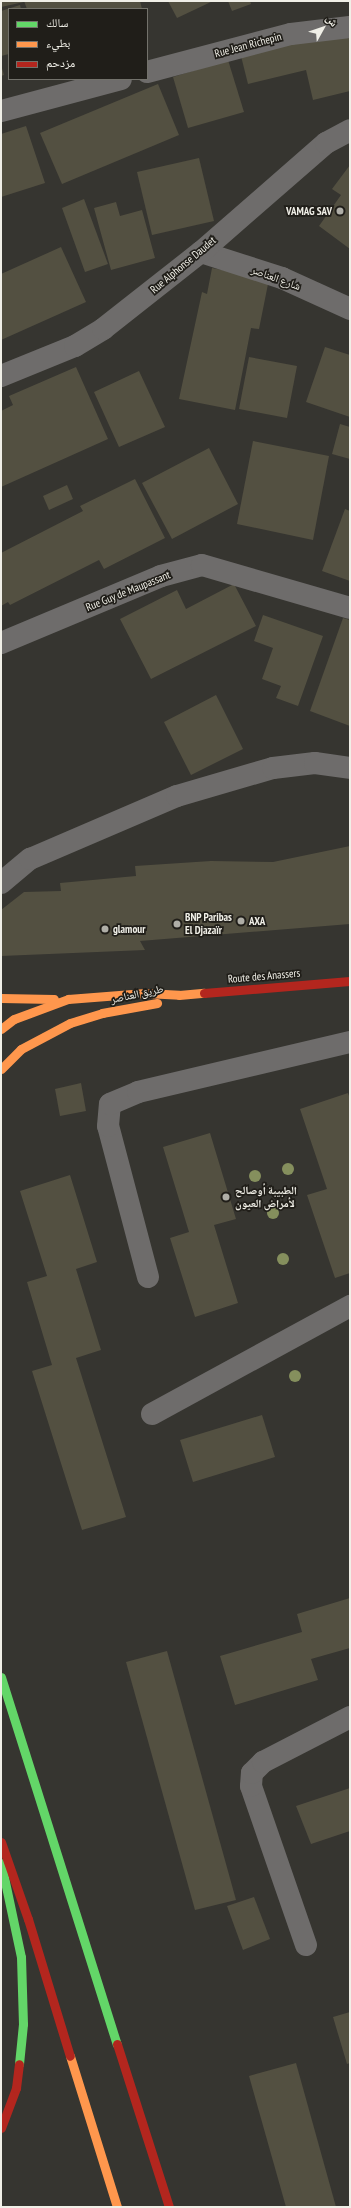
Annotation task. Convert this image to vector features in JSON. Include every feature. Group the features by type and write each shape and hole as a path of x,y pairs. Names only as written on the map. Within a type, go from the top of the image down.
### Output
{"main road":[{"name":"Route des Anassers","path":"179,995 350,981"},
{"name":"طريق العناصر","path":"1,1029 14,1019 68,999 145,993 171,993 179,995"},
{"name":"طريق العناصر","path":"1,1069 21,1049 70,1023 102,1013 165,1001 179,995"},
{"path":"1,998 68,999"},
{"path":"1,1677 169,2207"},
{"path":"1,1842 28,1919 117,2207"},
{"path":"1,1862 20,1957 23,2024 16,2088 1,2128"}],"street":[{"name":"Rue Jean Richepin","path":"148,72 291,34 350,26"},
{"path":"1,111 117,80"},
{"name":"Rue Alphonse Daudet","path":"1,376 75,346 103,329 200,252 321,147 350,130"},
{"name":"شارع العناصر","path":"200,252 282,278 350,309"},
{"name":"Rue Guy de Maupassant","path":"1,643 161,576 202,565 350,608"},
{"path":"1,883 30,859 177,796 272,768 315,763 350,768"},
{"path":"148,1277 108,1126 110,1104 138,1092 350,1042"},
{"path":"152,1414 350,1306"},
{"path":"306,1945 251,1786 252,1773 264,1762 350,1717"}],"building":[{"path":"1,1 23,1 24,2 1,7"},
{"path":"24,1 140,1 142,8 27,8"},
{"path":"168,1 213,1 177,18"},
{"path":"228,1 250,1 251,4 232,11"},
{"path":"20,5 21,8 10,8"},
{"path":"8,9 8,54 1,56 1,11"},
{"path":"347,31 350,43 350,91 313,100 306,70 248,84 241,56"},
{"path":"228,60 244,112 188,128 173,77"},
{"path":"1,65 4,75 1,76"},
{"path":"158,84 179,135 62,184 40,133"},
{"path":"26,126 45,183 1,197 1,134"},
{"path":"199,158 214,221 152,235 137,172"},
{"name":"VAMAG SAV","path":"350,165 350,249 319,226 341,195 332,189"},
{"path":"84,199 108,264 85,272 62,208"},
{"path":"116,202 120,216 142,210 155,258 111,270 94,208"},
{"path":"61,247 86,302 1,340 1,274"},
{"path":"212,268 269,279 259,329 251,328 235,410 179,399 202,292 207,294"},
{"path":"325,347 350,355 350,417 306,402"},
{"path":"249,357 297,366 287,418 239,409"},
{"path":"76,367 108,439 1,487 1,411 13,405 9,396"},
{"path":"139,371 165,427 119,447 94,392"},
{"path":"340,424 350,427 350,459 332,454"},
{"path":"253,441 329,456 313,540 237,524"},
{"path":"209,448 238,504 172,539 142,483"},
{"path":"135,479 165,538 104,569 99,560 10,605 8,602 1,606 1,553 83,511 80,506"},
{"path":"67,485 73,499 49,510 43,496"},
{"path":"345,509 350,511 350,581 322,571"},
{"path":"234,584 256,626 151,679 120,619 177,590 186,609"},
{"path":"263,615 323,636 298,706 276,698 281,686 262,679 273,648 254,641"},
{"path":"343,618 350,620 350,726 310,711"},
{"path":"216,695 243,749 191,775 164,722"},
{"path":"350,846 350,924 140,941 145,950 1,956 1,910 24,892 61,891 60,883 136,876 135,866 211,861 273,862"},
{"path":"81,1083 86,1111 60,1116 55,1089"},
{"path":"348,1093 350,1099 350,1273 335,1278 307,1195 327,1189 300,1109"},
{"path":"210,1133 236,1219 214,1225 238,1303 195,1317 170,1238 189,1232 163,1147"},
{"path":"70,1175 97,1262 76,1269 101,1350 76,1358 126,1517 82,1530 32,1371 52,1365 27,1282 47,1276 20,1191"},
{"path":"262,1415 275,1457 193,1482 180,1440"},
{"path":"350,1598 350,1648 311,1659 318,1680 235,1705 220,1656 302,1632 297,1614"},
{"path":"167,1651 236,1900 195,1910 126,1662"},
{"path":"350,1788 350,1831 311,1844 296,1806"},
{"path":"254,1897 270,1939 243,1950 227,1906"},
{"path":"350,2012 350,2063 347,2064 333,2017"},
{"path":"296,2063 336,2207 286,2207 249,2076"}],"traffic: fast":[{"path":"1,1677 117,2044"},
{"path":"1,1863 21,1957 23,2024 19,2064"}],"traffic: slow":[{"path":"1,1029 14,1019 68,999 145,993 179,995 204,993"},
{"path":"1,998 54,999"},
{"path":"1,1069 21,1049 70,1023 102,1013 157,1003"},
{"path":"70,2056 117,2207"}],"traffic: jam":[{"path":"204,993 350,981"},
{"path":"1,1842 28,1919 70,2056"},
{"path":"117,2044 169,2207"},
{"path":"1,2128 16,2088 19,2064"}],"place":[{"name":"VAMAG SAV","path":"340,211"},
{"name":"AXA","path":"241,921"},
{"name":"BNP Paribas El Djazaïr","path":"177,924"},
{"name":"glamour","path":"105,929"},
{"name":"الطبيبة أوصالح لأمراض العيون","path":"226,1197"}]}
